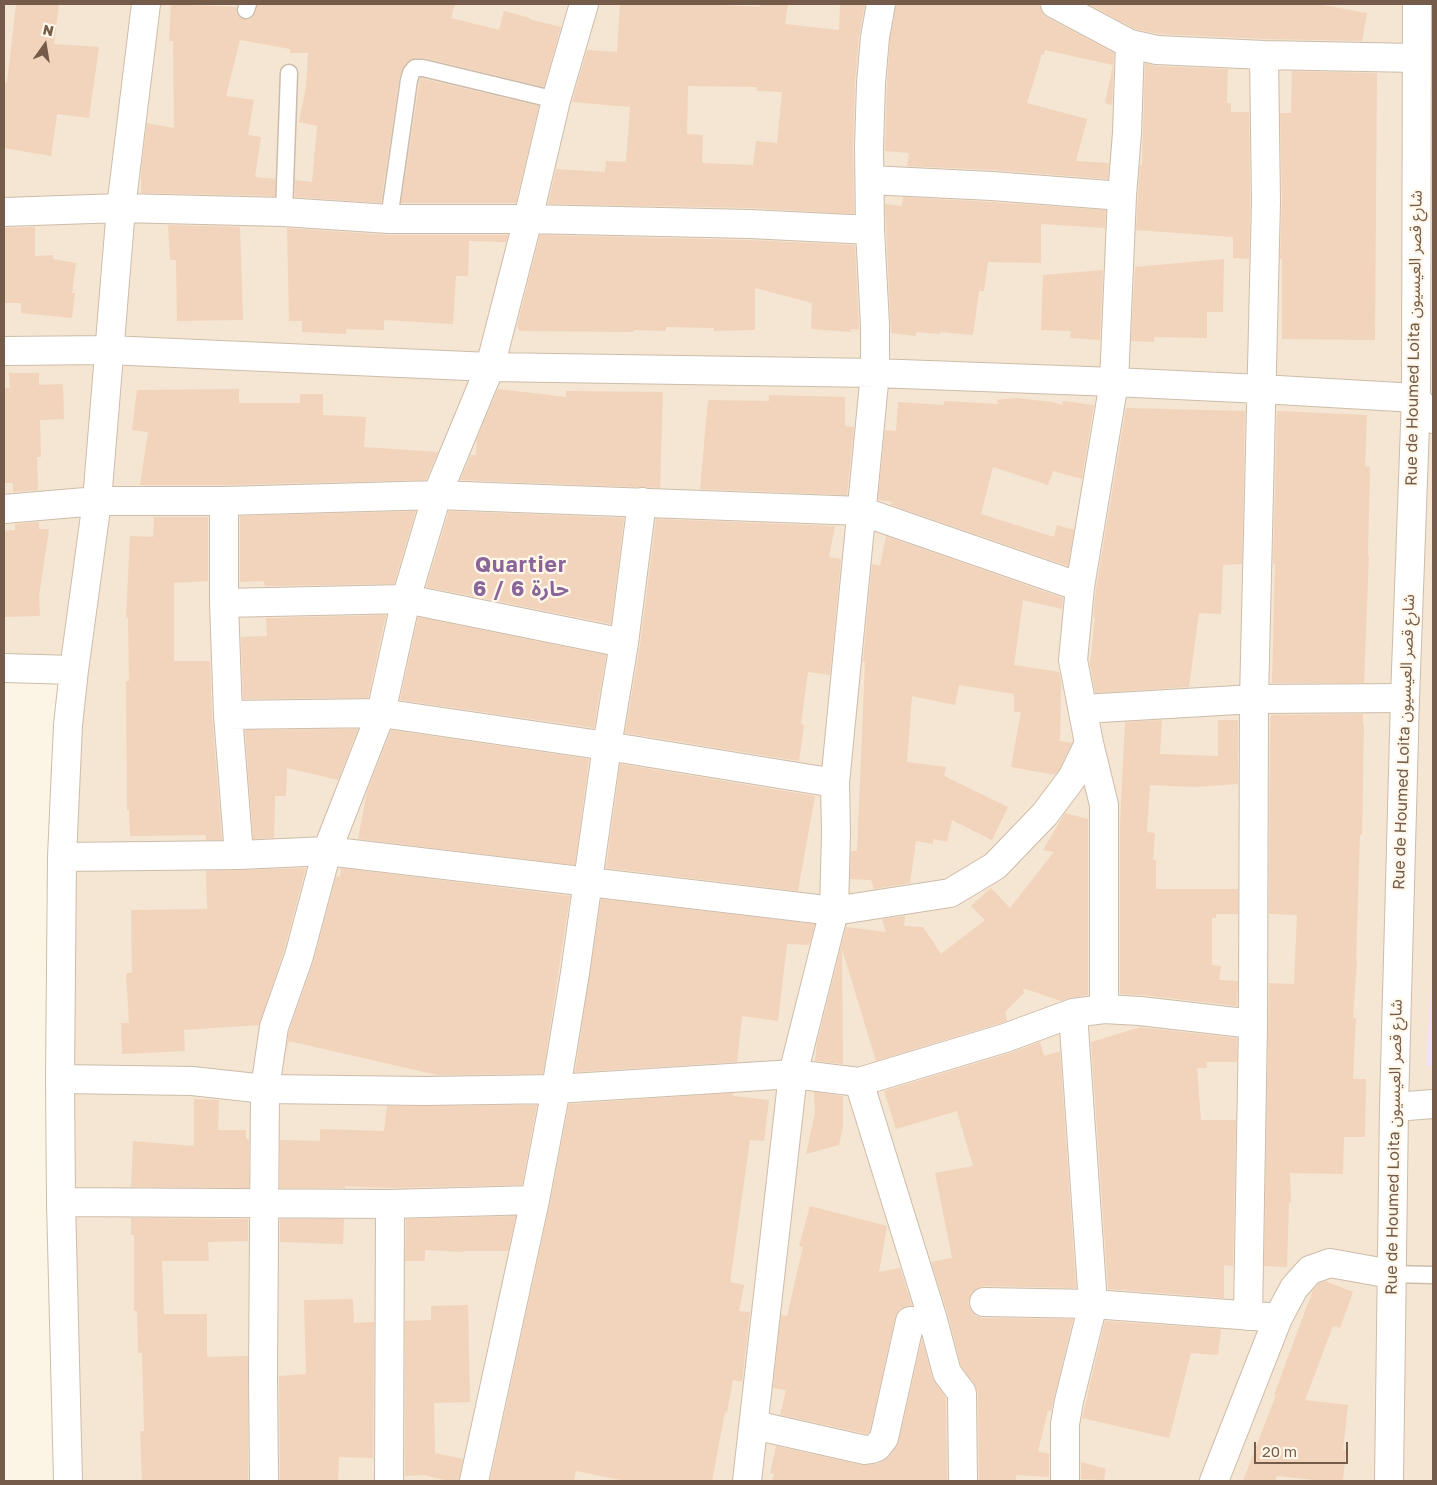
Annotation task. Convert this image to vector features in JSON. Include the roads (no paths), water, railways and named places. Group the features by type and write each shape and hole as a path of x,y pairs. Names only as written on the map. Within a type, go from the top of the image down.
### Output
{"street":[{"path":"68,1481 60,1079 62,857 68,725 97,501 120,208 146,4"},
{"path":"264,1481 265,1089 274,1027 298,956 327,851 381,713 406,599 437,494 490,367 556,100 584,4"},
{"path":"747,1481 793,1074 834,911 836,784 875,373 869,148 871,83 875,37 881,4"},
{"path":"1055,4 1130,44 1157,50 1264,55 1416,58"},
{"name":"Rue de Houmed Loita شارع قصر العيسيون","path":"1389,1481 1394,1107 1405,698 1425,207 1416,58 1416,4"},
{"path":"1104,1009 1104,805 1089,743 1073,660 1080,587 1114,382 1130,44"},
{"path":"1248,1316 1253,1024 1254,699 1266,202 1264,55"},
{"path":"870,180 992,186 1122,196"},
{"path":"4,212 120,208 284,212 389,219 528,219 750,224 870,230"},
{"path":"4,351 108,350 490,367 875,373 1114,382 1416,398 1433,419"},
{"path":"4,508 97,501 224,501 437,494 861,511 1080,587"},
{"path":"224,501 224,603 228,715 239,855"},
{"path":"474,1481 535,1200 556,1089 624,642 642,502"},
{"path":"224,603 406,599 624,642"},
{"path":"4,668 74,670"},
{"path":"1083,709 1254,699 1405,698"},
{"path":"228,715 381,713 607,746 836,784"},
{"path":"62,857 239,855 327,851 834,911 950,893 995,866 1045,814 1072,778 1089,743"},
{"path":"60,1079 192,1081 265,1089 425,1091 556,1089 793,1074 859,1082 1005,1038 1073,1013 1104,1009 1140,1011 1253,1024"},
{"path":"1066,1481 1065,1424 1093,1304 1073,1013"},
{"path":"859,1082 933,1320 947,1373 962,1393 963,1481"},
{"path":"1394,1107 1433,1104"},
{"path":"61,1202 390,1204 535,1200"},
{"path":"389,1481 390,1204"},
{"path":"1214,1481 1278,1318 1294,1288 1310,1270 1330,1263 1391,1274"},
{"path":"984,1302 1093,1304 1278,1318"},
{"path":"754,1425 865,1450 877,1447 884,1438 910,1321 933,1320"}],"lane":[{"path":"389,219 409,80 415,68 556,100"},
{"path":"284,212 290,73"},
{"path":"1391,1274 1433,1276"}],"district":[{"name":"Quartier 6 / حارة 6","path":"521,577"}]}
